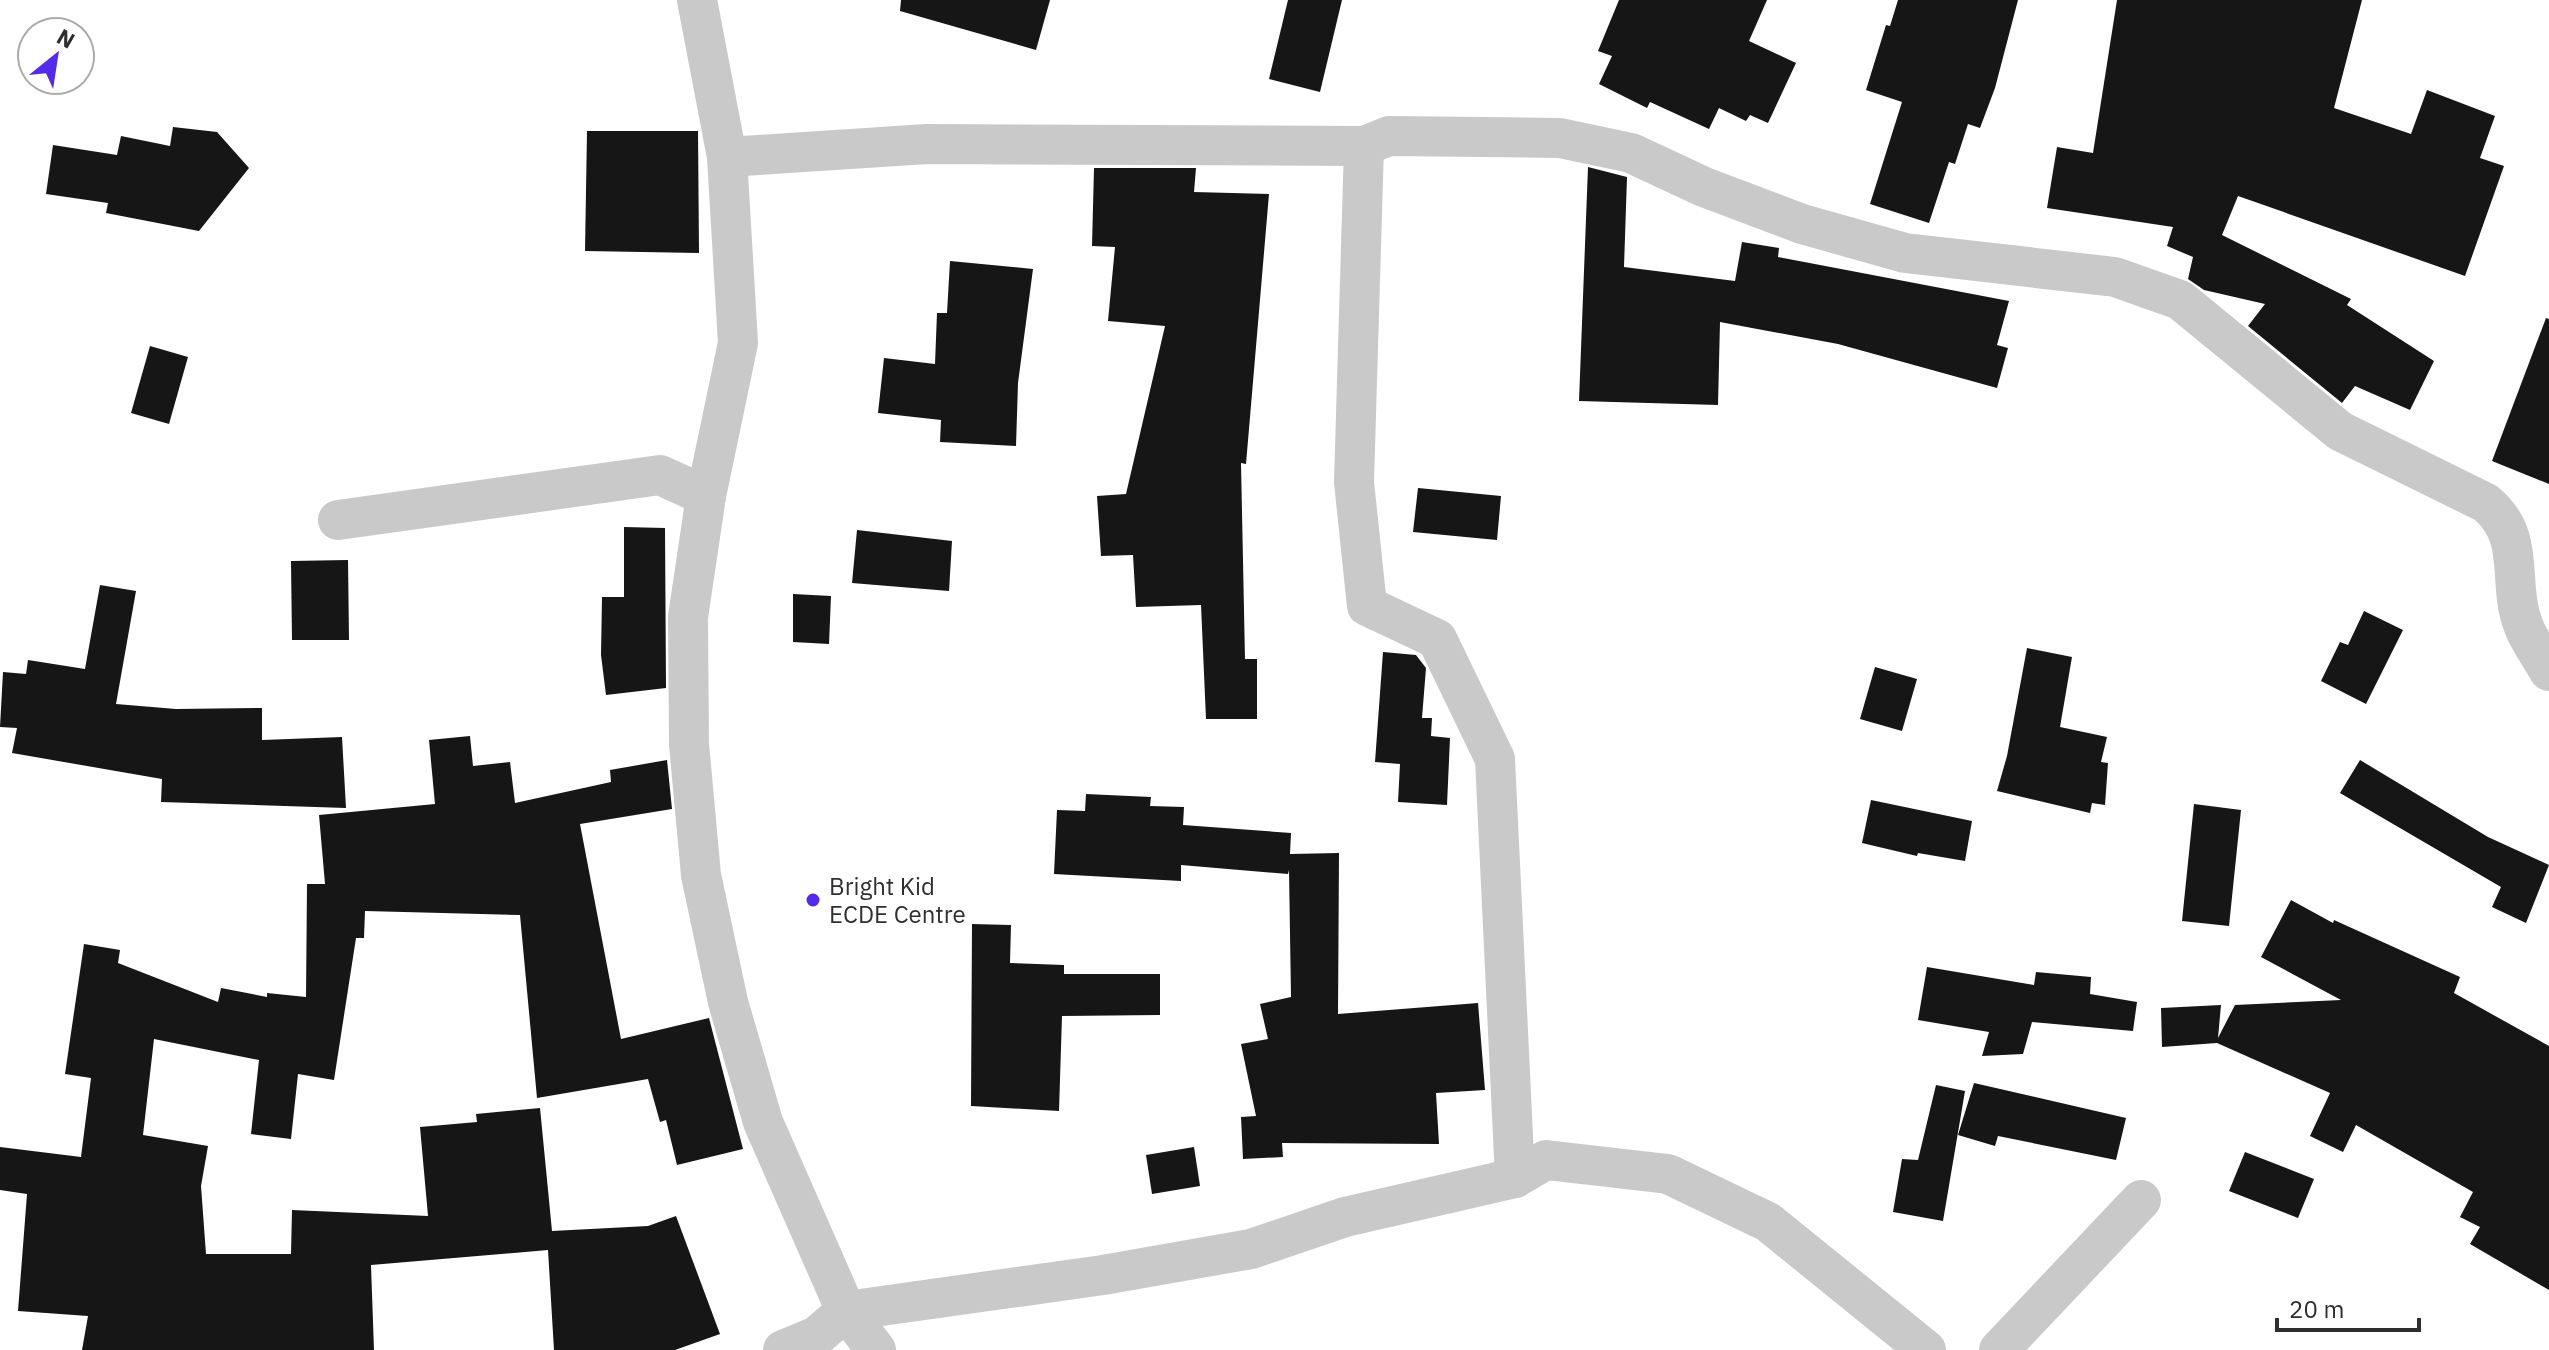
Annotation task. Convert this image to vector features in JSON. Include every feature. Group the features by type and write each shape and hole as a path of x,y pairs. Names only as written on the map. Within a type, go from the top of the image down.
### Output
{"street":[{"path":"697,0 727,157 738,343 706,496 688,617 689,744 701,875 728,1002 763,1122 846,1311 876,1350"},
{"path":"727,157 927,144 1364,146 1389,136 1560,138 1631,153 1704,187 1802,224 1905,253 2115,277 2180,300 2340,431 2474,497 2501,516 2510,532 2523,626 2549,671"},
{"path":"1364,146 1354,482 1367,606 1437,639 1495,759 1515,1178"},
{"path":"338,520 660,475 706,496"},
{"path":"783,1350 817,1336 846,1311 1103,1275 1251,1249 1345,1217 1515,1178 1546,1160 1668,1174 1768,1222 1926,1350"},
{"path":"1999,1350 2141,1200"}],"building":[{"path":"901,0 1050,0 1036,50 900,11"},
{"path":"1288,0 1342,0 1320,92 1269,79"},
{"path":"1619,0 1767,0 1749,41 1796,63 1768,123 1750,115 1746,121 1719,108 1709,129 1650,102 1647,108 1599,84 1612,56 1598,51"},
{"path":"1898,0 2018,0 1995,88 1980,128 1968,124 1955,164 1949,162 1929,223 1870,204 1902,102 1866,90 1886,25 1890,26"},
{"path":"2117,0 2362,0 2334,108 2411,134 2427,90 2495,116 2480,158 2504,166 2465,276 2238,196 2222,235 2351,299 2347,305 2434,361 2410,410 2355,386 2342,403 2248,326 2265,304 2204,290 2188,279 2193,257 2167,246 2173,227 2047,208 2057,147 2093,153"},
{"path":"173,127 217,132 249,168 199,231 106,213 108,203 46,194 53,145 117,155 121,136 170,146"},
{"path":"587,131 698,131 699,253 585,251"},
{"path":"1588,167 1627,177 1624,267 1735,281 1742,242 1779,248 1778,257 2009,301 1997,345 2008,348 1997,388 1838,344 1720,322 1718,405 1579,401"},
{"path":"1094,168 1196,168 1194,192 1269,194 1246,464 1241,463 1245,659 1257,659 1257,719 1206,719 1201,605 1136,607 1133,555 1101,556 1097,496 1126,494 1165,326 1108,321 1115,247 1092,246"},
{"path":"950,261 1033,269 1018,383 1016,446 940,442 941,420 878,413 884,358 935,364 937,313 947,313"},
{"path":"2546,318 2549,319 2549,484 2492,461"},
{"path":"150,346 188,357 169,424 131,413"},
{"path":"1418,488 1501,496 1497,540 1413,532"},
{"path":"624,527 665,528 666,688 606,695 601,655 602,597 624,597"},
{"path":"857,530 952,541 949,591 852,583"},
{"path":"348,560 349,640 292,640 291,561"},
{"path":"100,585 136,591 116,704 176,709 262,708 262,740 342,737 346,808 161,802 162,779 12,753 17,728 0,727 3,672 26,674 28,660 85,669"},
{"path":"793,594 831,596 829,644 793,642"},
{"path":"2364,611 2403,630 2366,704 2321,681 2340,642 2348,645"},
{"path":"2027,648 2072,657 2060,727 2107,737 2101,762 2108,763 2105,805 2092,803 2090,813 1997,791 2007,756"},
{"path":"1383,652 1416,655 1426,668 1422,718 1432,718 1431,736 1450,738 1447,805 1398,802 1400,764 1375,762"},
{"path":"1875,667 1917,679 1902,731 1860,719"},
{"path":"470,736 473,766 510,762 515,803 611,782 610,770 667,760 672,809 580,824 621,1039 709,1018 743,1149 677,1165 666,1120 660,1122 648,1079 537,1098 520,915 365,911 364,938 356,938 334,1080 298,1074 291,1139 251,1134 259,1060 154,1039 143,1135 208,1146 201,1186 206,1254 291,1254 292,1210 428,1216 420,1127 477,1122 476,1114 540,1108 552,1231 648,1226 676,1216 720,1334 675,1350 554,1350 548,1250 371,1265 374,1350 82,1350 88,1316 18,1311 27,1194 0,1190 0,1147 81,1157 91,1078 65,1074 84,944 120,950 118,963 218,1002 221,988 267,997 267,993 306,997 307,884 325,884 319,815 435,804 429,740"},
{"path":"2360,760 2488,837 2549,865 2526,923 2492,907 2501,887 2340,793"},
{"path":"1086,794 1151,797 1150,806 1184,807 1183,825 1291,833 1290,854 1339,853 1338,1014 1478,1003 1485,1090 1436,1093 1439,1144 1282,1143 1283,1157 1243,1159 1241,1117 1256,1116 1241,1044 1268,1039 1260,1004 1291,997 1289,870 1288,874 1181,865 1181,881 1054,874 1057,810 1085,811"},
{"path":"1871,800 1972,821 1965,861 1918,853 1917,856 1862,843"},
{"path":"2194,804 2241,810 2229,926 2182,921"},
{"path":"2291,900 2333,923 2334,920 2460,977 2454,993 2549,1046 2549,1290 2470,1244 2480,1227 2460,1217 2473,1192 2356,1125 2343,1152 2310,1136 2330,1093 2217,1043 2162,1047 2161,1008 2221,1005 2218,1038 2235,1005 2341,1000 2261,957"},
{"path":"972,924 1011,925 1010,963 1064,965 1064,974 1160,974 1160,1015 1062,1016 1059,1111 971,1106"},
{"path":"1927,967 2034,985 2036,972 2091,977 2090,994 2137,1002 2133,1031 2032,1022 2023,1054 1982,1056 1989,1032 1918,1020"},
{"path":"1974,1083 2126,1118 2116,1160 1998,1136 1995,1146 1958,1135"},
{"path":"1936,1085 1965,1091 1943,1221 1893,1212 1902,1159 1918,1160"},
{"path":"1194,1147 1200,1186 1152,1194 1146,1155"},
{"path":"2245,1152 2314,1179 2298,1218 2229,1191"}],"place":[{"name":"Bright Kid ECDE Centre","path":"813,900"}]}
